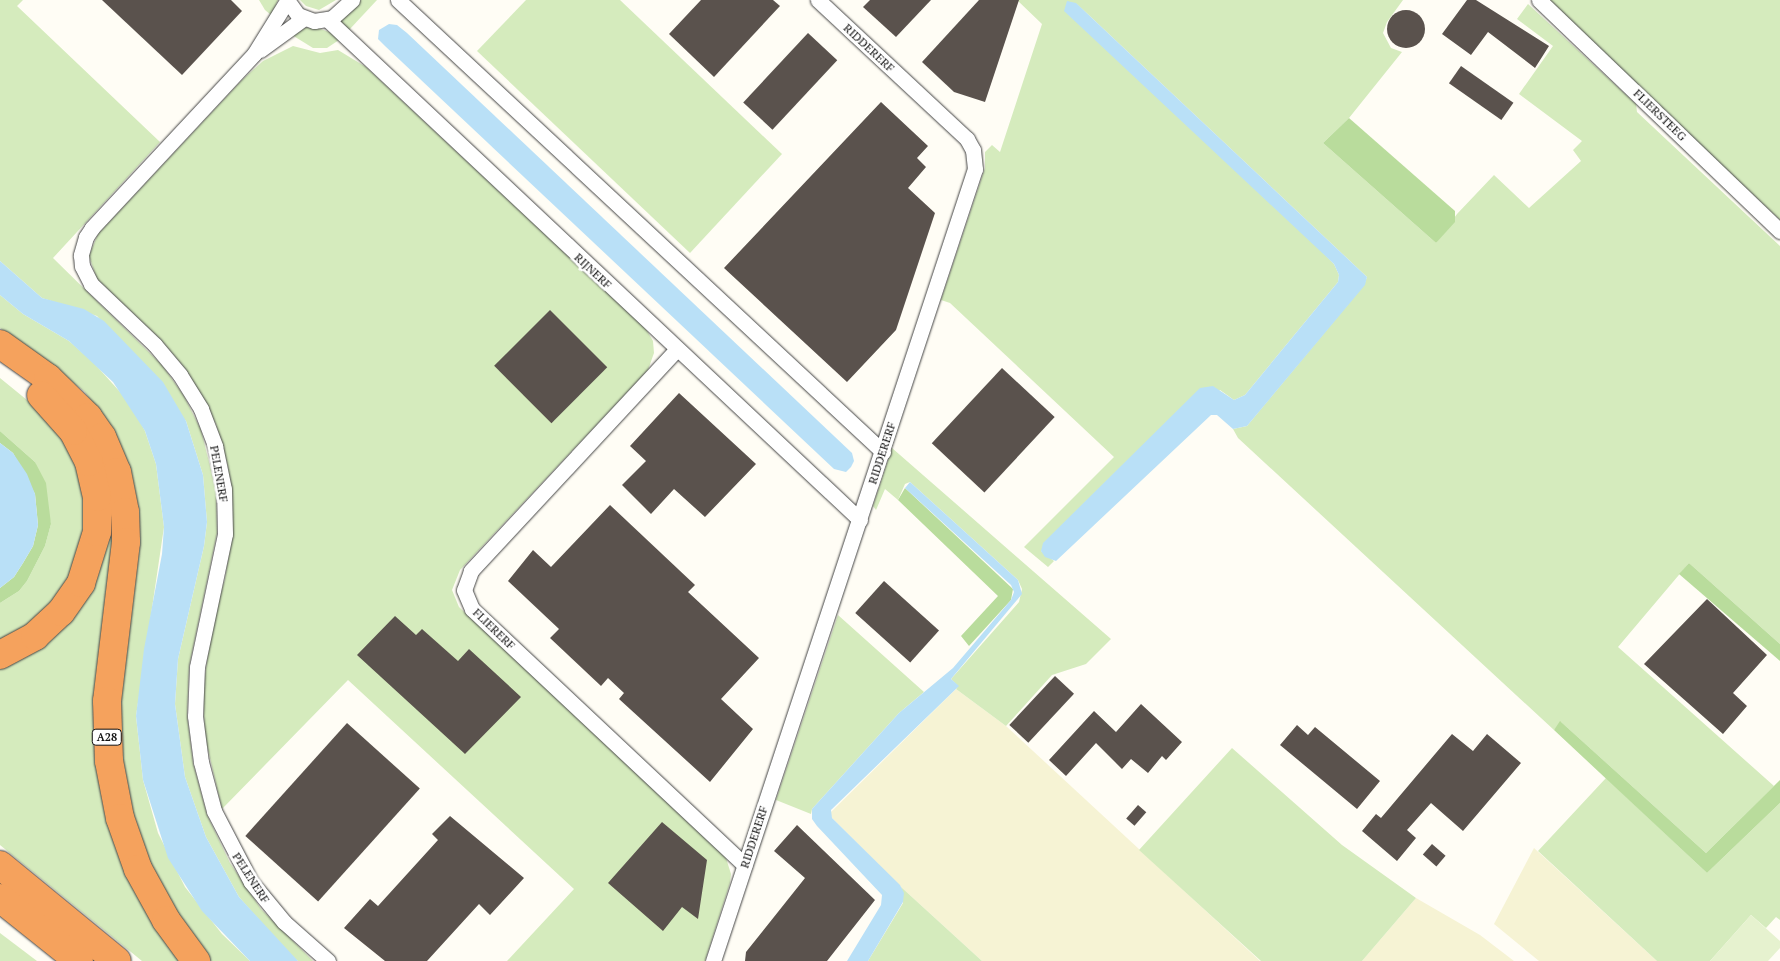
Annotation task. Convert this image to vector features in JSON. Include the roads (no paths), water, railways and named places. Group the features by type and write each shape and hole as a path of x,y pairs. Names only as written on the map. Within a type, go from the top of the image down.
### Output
{"highway":[{"name":"A28","path":"0,344 48,378 88,417 102,437 118,472 125,512 126,542 107,701 109,761 120,818 138,869 166,920 196,961"},
{"path":"0,364 50,402 73,431 94,479 98,514 88,567 72,598 36,636 0,655"},
{"path":"0,865 118,961"},
{"path":"0,898 79,961"}],"street":[{"path":"287,0 304,18 328,20 352,0"},
{"name":"PELENERF","path":"254,54 287,0"},
{"path":"398,0 883,452"},
{"name":"RIDDERERF","path":"713,961 974,177 976,159 967,139 818,0"},
{"name":"FLIERSTEEG","path":"1539,0 1780,231"},
{"name":"PELENERF","path":"304,18 254,54 92,228 83,246 82,266 91,284 155,345 180,375 201,409 215,446 224,489 225,534 197,668 195,716 201,762 214,811 250,882 284,922 328,961"},
{"name":"RIJNERF","path":"328,20 860,520"},
{"name":"FLIERERF","path":"677,349 472,571 464,590 472,609 745,865"}],"water":[{"path":"1067,1 1076,3 1367,277 1365,285 1247,426 1233,429 1217,415 1211,415 1056,561 1045,557 1041,551 1043,543 1200,388 1213,386 1234,400 1245,395 1338,282 1339,275 1334,264 1064,11"},
{"path":"389,24 397,25 407,33 852,453 854,461 851,467 846,472 834,469 385,46 378,39 379,30"},
{"path":"0,261 42,298 84,309 104,321 163,382 186,421 203,475 207,522 204,546 178,659 175,704 185,777 206,837 239,897 298,961 250,961 202,911 168,858 143,780 136,716 144,649 162,554 164,527 156,464 145,431 113,382 69,341 23,314 0,295"},
{"path":"0,443 13,453 27,474 35,494 38,525 33,546 23,563 14,577 0,588"},
{"path":"910,482 1018,580 1022,594 951,679 959,686 831,810 832,818 900,885 904,893 903,902 868,961 847,961 881,905 882,895 817,826 812,819 812,809 899,713 953,668 1011,600 1014,592 1011,585 905,488"}]}
